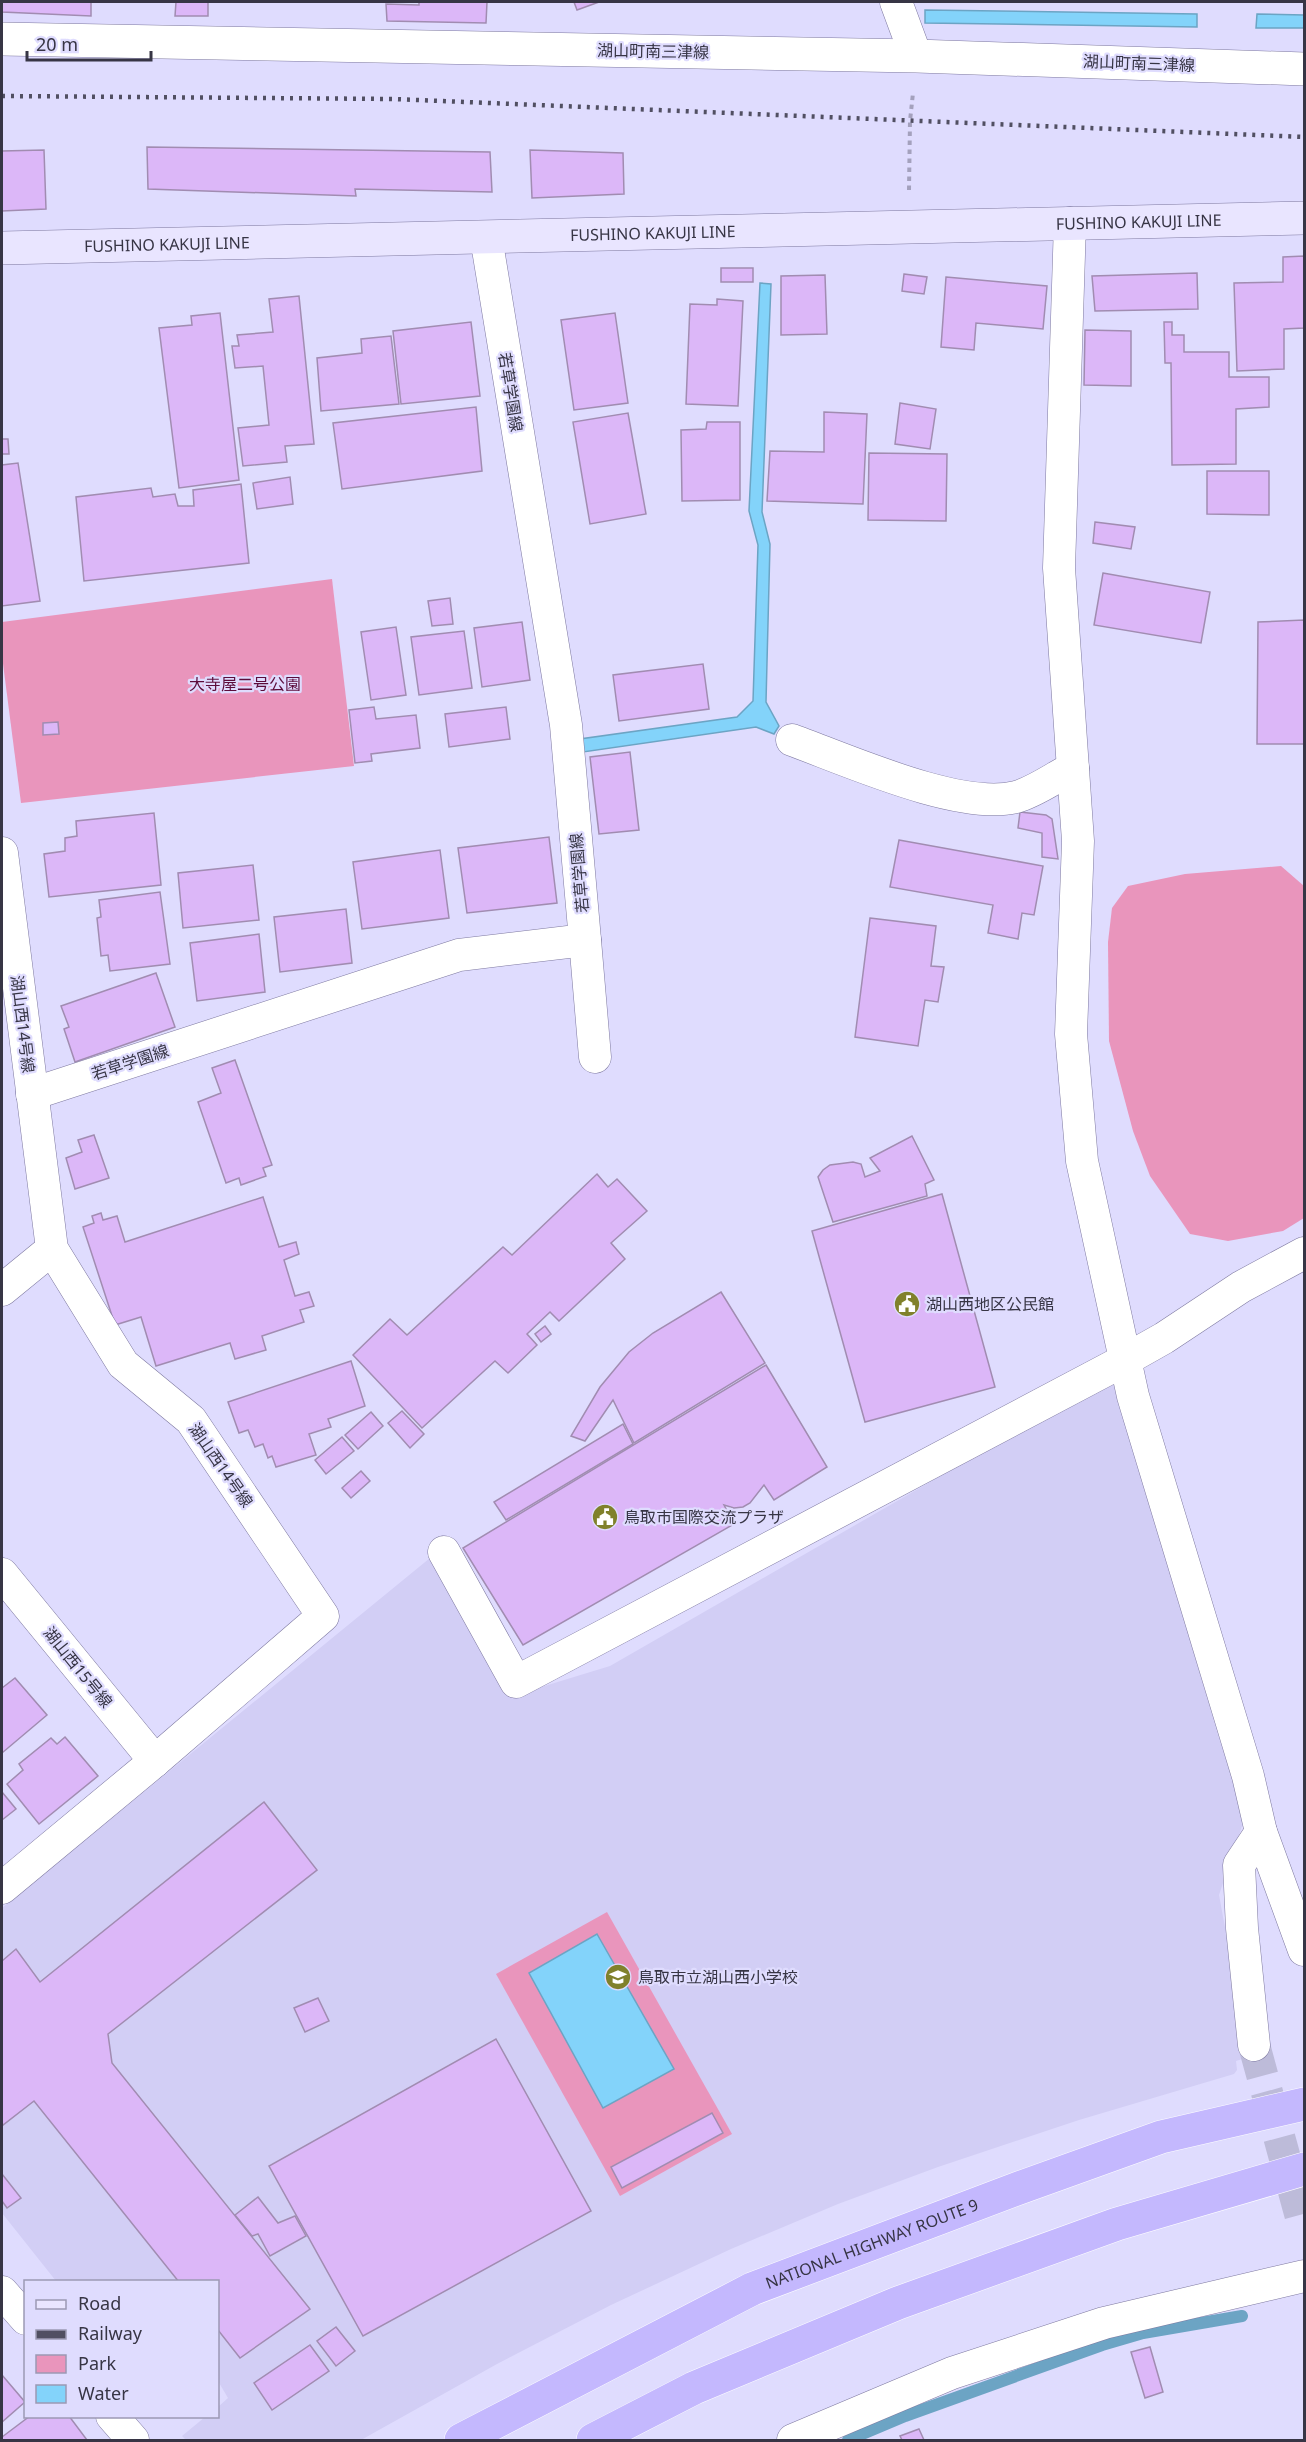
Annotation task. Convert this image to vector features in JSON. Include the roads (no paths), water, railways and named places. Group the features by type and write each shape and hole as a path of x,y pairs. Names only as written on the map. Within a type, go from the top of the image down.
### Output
{"highway":[{"name":"NATIONAL HIGHWAY ROUTE 9","path":"461,2440 752,2289 1161,2137 1305,2104"},
{"path":"593,2440 694,2388 898,2303 1117,2224 1305,2169"}],"main road":[{"name":"FUSHINO KAKUJI LINE","path":"2,248 1305,218"}],"street":[{"path":"896,2 916,56"},
{"name":"湖山町南三津線","path":"2,39 916,56 1305,69"},
{"path":"1070,223 1059,568 1078,841 1071,1034 1081,1149 1137,1407 1248,1776 1261,1832 1305,1950"},
{"name":"若草学園線","path":"32,1094 459,955 585,940 566,725 486,237"},
{"path":"792,740 899,779 963,797 990,799 1016,797 1073,768"},
{"name":"湖山西14号線","path":"2,853 51,1249 123,1364 191,1420 323,1616 155,1761 2,1888"},
{"path":"585,940 595,1058"},
{"path":"2,1290 51,1249"},
{"path":"444,1552 516,1682 1125,1360 1164,1338 1241,1287 1305,1253"},
{"name":"湖山西15号線","path":"2,1574 155,1761"},
{"path":"1254,2045 1242,1928 1239,1865 1261,1832"},
{"path":"793,2440 952,2373 1093,2327 1305,2276"},
{"path":"114,2418 133,2440"}],"water":[{"path":"925,10 1197,14 1197,27 925,23"},
{"path":"1257,14 1304,15 1304,28 1256,28"},
{"path":"760,283 771,284 762,512 770,544 766,702 779,726 774,734 756,727 583,752 580,739 737,717 753,701 758,545 749,511"},
{"path":"597,1934 674,2069 603,2108 529,1973"}],"waterway":[{"path":"848,2440 905,2416 1102,2345 1143,2333 1242,2316"}],"tunnel":[{"path":"1254,2045 1304,2228"}],"railway":[{"path":"2,96 393,99 1304,137"}],"place":[{"name":"湖山西地区公民館","path":"907,1304"},
{"name":"鳥取市国際交流プラザ","path":"605,1517"},
{"name":"鳥取市立湖山西小学校","path":"618,1977"}],"park label":[{"name":"大寺屋二号公園","path":"245,684"}]}
